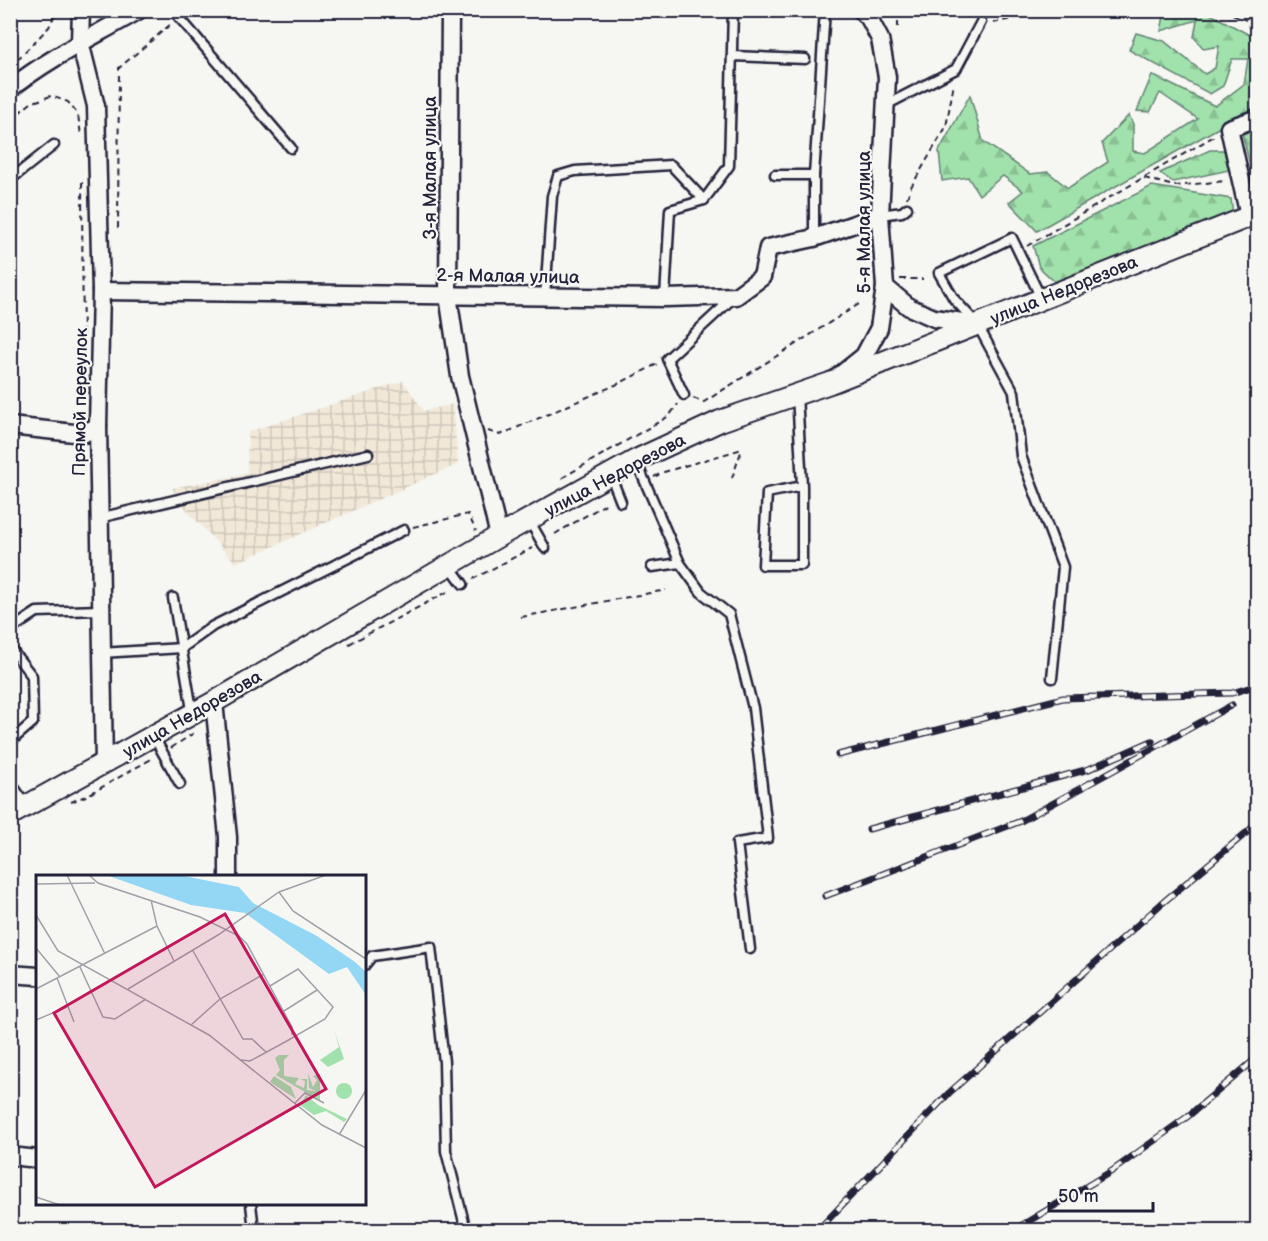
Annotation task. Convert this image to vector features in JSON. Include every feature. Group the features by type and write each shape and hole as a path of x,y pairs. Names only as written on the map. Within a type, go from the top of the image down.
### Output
{"street":[{"name":"Прямой переулок","path":"81,10 80,42 96,96 101,291 98,426 104,764"},
{"path":"10,89 80,42 139,10"},
{"name":"3-я Малая улица","path":"450,10 448,295 460,376 499,536"},
{"name":"5-я Малая улица","path":"830,383 864,356 879,328 891,283 880,215 887,77 880,39 868,13"},
{"path":"1253,214 1241,180 1229,128 1257,118"},
{"name":"улица Недорезова","path":"18,810 104,764 158,744 214,702 609,473 720,422 830,383 1253,214"},
{"path":"736,296 762,277 768,248 814,238 880,215"},
{"path":"891,283 909,307 934,318 977,324"},
{"name":"2-я Малая улица","path":"101,291 665,298 736,296"},
{"path":"10,426 83,434 98,426"},
{"path":"214,702 228,837 228,875"},
{"path":"10,974 36,976"},
{"path":"10,1156 36,1159"}],"lane":[{"path":"665,298 670,210 704,200 729,166 733,10"},
{"path":"814,238 814,175 825,10"},
{"path":"176,14 291,148"},
{"path":"886,105 956,69 980,24"},
{"path":"732,56 805,59"},
{"path":"10,180 54,145"},
{"path":"545,297 552,196 558,176 575,171 671,165 704,200"},
{"path":"775,175 814,175"},
{"path":"880,215 905,210"},
{"path":"1042,300 1012,238 939,273 954,299 977,324 1014,392 1021,456 1063,567 1052,678"},
{"path":"684,395 667,359 736,296"},
{"path":"796,394 802,486 802,565 763,565 767,494 802,486"},
{"path":"99,518 368,454"},
{"path":"636,460 680,563 701,592 729,614 753,708 768,838 737,843 750,949"},
{"path":"609,473 617,501"},
{"path":"529,520 542,546"},
{"path":"102,653 182,648 213,626 404,530"},
{"path":"652,567 680,563"},
{"path":"449,565 465,583"},
{"path":"173,598 191,704"},
{"path":"10,630 37,612 100,610"},
{"path":"10,648 32,676 33,722 10,742"},
{"path":"158,744 180,784"},
{"path":"10,781 18,810"},
{"path":"366,964 372,957 431,947 444,1062 446,1151 466,1230"},
{"path":"251,1205 254,1230"}],"path":[{"path":"10,67 49,27 57,10"},
{"path":"898,10 898,27"},
{"path":"980,24 1054,10"},
{"path":"1223,10 1256,24"},
{"path":"118,228 119,68 176,14"},
{"path":"905,210 911,187 946,128 956,69"},
{"path":"10,120 31,103 51,96 68,102 78,115 81,141"},
{"path":"1018,251 1229,128"},
{"path":"81,176 82,336"},
{"path":"1143,178 1174,186 1241,180"},
{"path":"891,283 923,279"},
{"path":"562,478 669,416 684,395 704,402 860,304"},
{"path":"471,426 500,435 620,383 667,359"},
{"path":"654,477 742,449 732,478"},
{"path":"555,534 617,501"},
{"path":"404,530 468,514 479,539"},
{"path":"465,583 542,546"},
{"path":"521,617 666,590"},
{"path":"88,795 158,744 202,729"}],"shaded area":[{"path":"403,381 424,411 453,404 458,464 236,563 189,513 172,488 247,474 248,432"}],"green space":[{"path":"1165,11 1205,11 1257,39 1257,106 1037,231 1009,202 1023,191 1003,176 979,195 968,177 942,181 939,151 970,95 983,141 1030,174 1048,172 1068,188 1108,162 1102,143 1129,115 1133,124 1133,151 1145,153 1198,119 1160,93 1150,112 1137,111 1152,75 1215,106 1244,84 1248,59 1232,59 1223,86 1210,94 1129,50 1136,33 1164,41 1205,74 1215,68 1219,46 1204,49 1194,37 1197,20 1161,31"},
{"path":"1257,125 1257,188 1242,132"},
{"path":"1210,150 1224,150 1229,170 1173,182 1160,173"},
{"path":"1152,186 1231,199 1233,215 1056,283 1039,267 1033,246"}],"railway":[{"path":"838,755 1063,698 1232,693 1258,685"},
{"path":"825,896 1021,821 1232,705"},
{"path":"869,829 1089,769 1152,741"},
{"path":"818,1230 949,1093 1161,904 1258,823"},
{"path":"1014,1230 1112,1171 1187,1117 1258,1057"}]}
